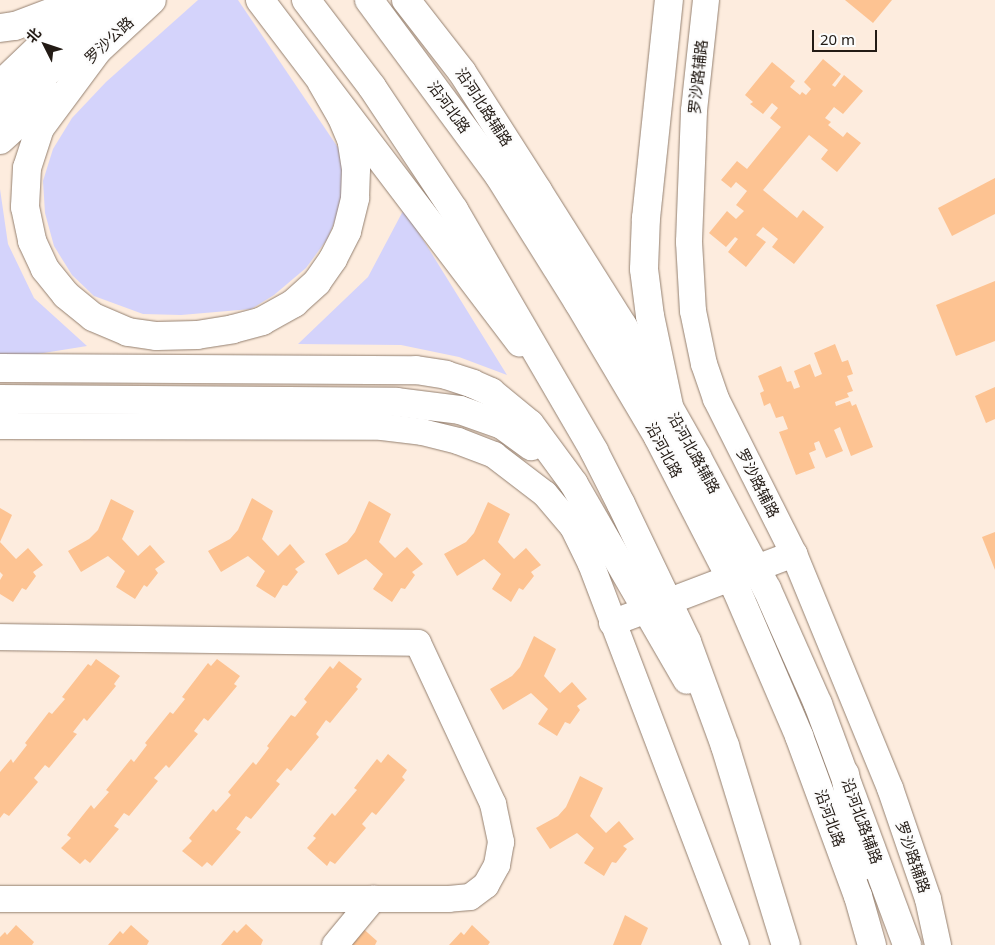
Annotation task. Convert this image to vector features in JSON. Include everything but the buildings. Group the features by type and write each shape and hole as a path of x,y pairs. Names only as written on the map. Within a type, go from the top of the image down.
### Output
{"main road":[{"path":"0,28 15,26 60,9 76,0"},
{"path":"0,85 90,0"},
{"path":"0,117 121,0"},
{"name":"罗沙公路","path":"0,140 152,0"},
{"path":"260,0 569,408"},
{"path":"306,0 372,87 454,210 594,450 657,576 687,642 725,746 786,945"},
{"name":"沿河北路","path":"369,0 499,176 578,302 658,437 737,591 799,736 858,896 873,945"},
{"name":"沿河北路辅路","path":"406,0 462,72 623,326 767,589 845,774 907,945"},
{"path":"668,0 646,218 644,269 650,316 668,406"},
{"path":"98,50 40,128 27,168 25,207 32,241 45,269 66,295 93,317 128,332 158,336 197,336 233,329 262,321 294,303 316,282 333,259 347,230 355,198 356,169 351,139 341,116 322,83"},
{"path":"0,368 53,370 416,370 446,375 491,392 530,424 574,484 725,746"},
{"path":"0,399 396,402 460,410 502,425 538,451 574,484"},
{"path":"845,774 873,945"}],"street":[{"name":"罗沙路辅路","path":"706,0 694,110 688,242 694,311 704,364 716,399 794,554 890,788 928,899 938,945"},
{"path":"0,426 382,427 422,432 458,441 494,455 545,494 573,527 590,564 736,945"},
{"path":"612,623 794,554"},
{"path":"0,637 418,643 493,804 501,842 497,865 486,885 470,897 449,899 0,899"},
{"path":"335,945 372,899"}],"shaded area":[{"path":"198,0 238,0 339,149 345,172 341,205 328,238 306,268 274,295 251,309 181,315 143,314 94,296 72,275 54,246 45,213 43,181 53,149 72,118 106,82"},
{"path":"0,189 8,244 34,298 87,346 0,360"},
{"path":"404,209 507,375 459,357 401,345 298,344 368,277"}]}
